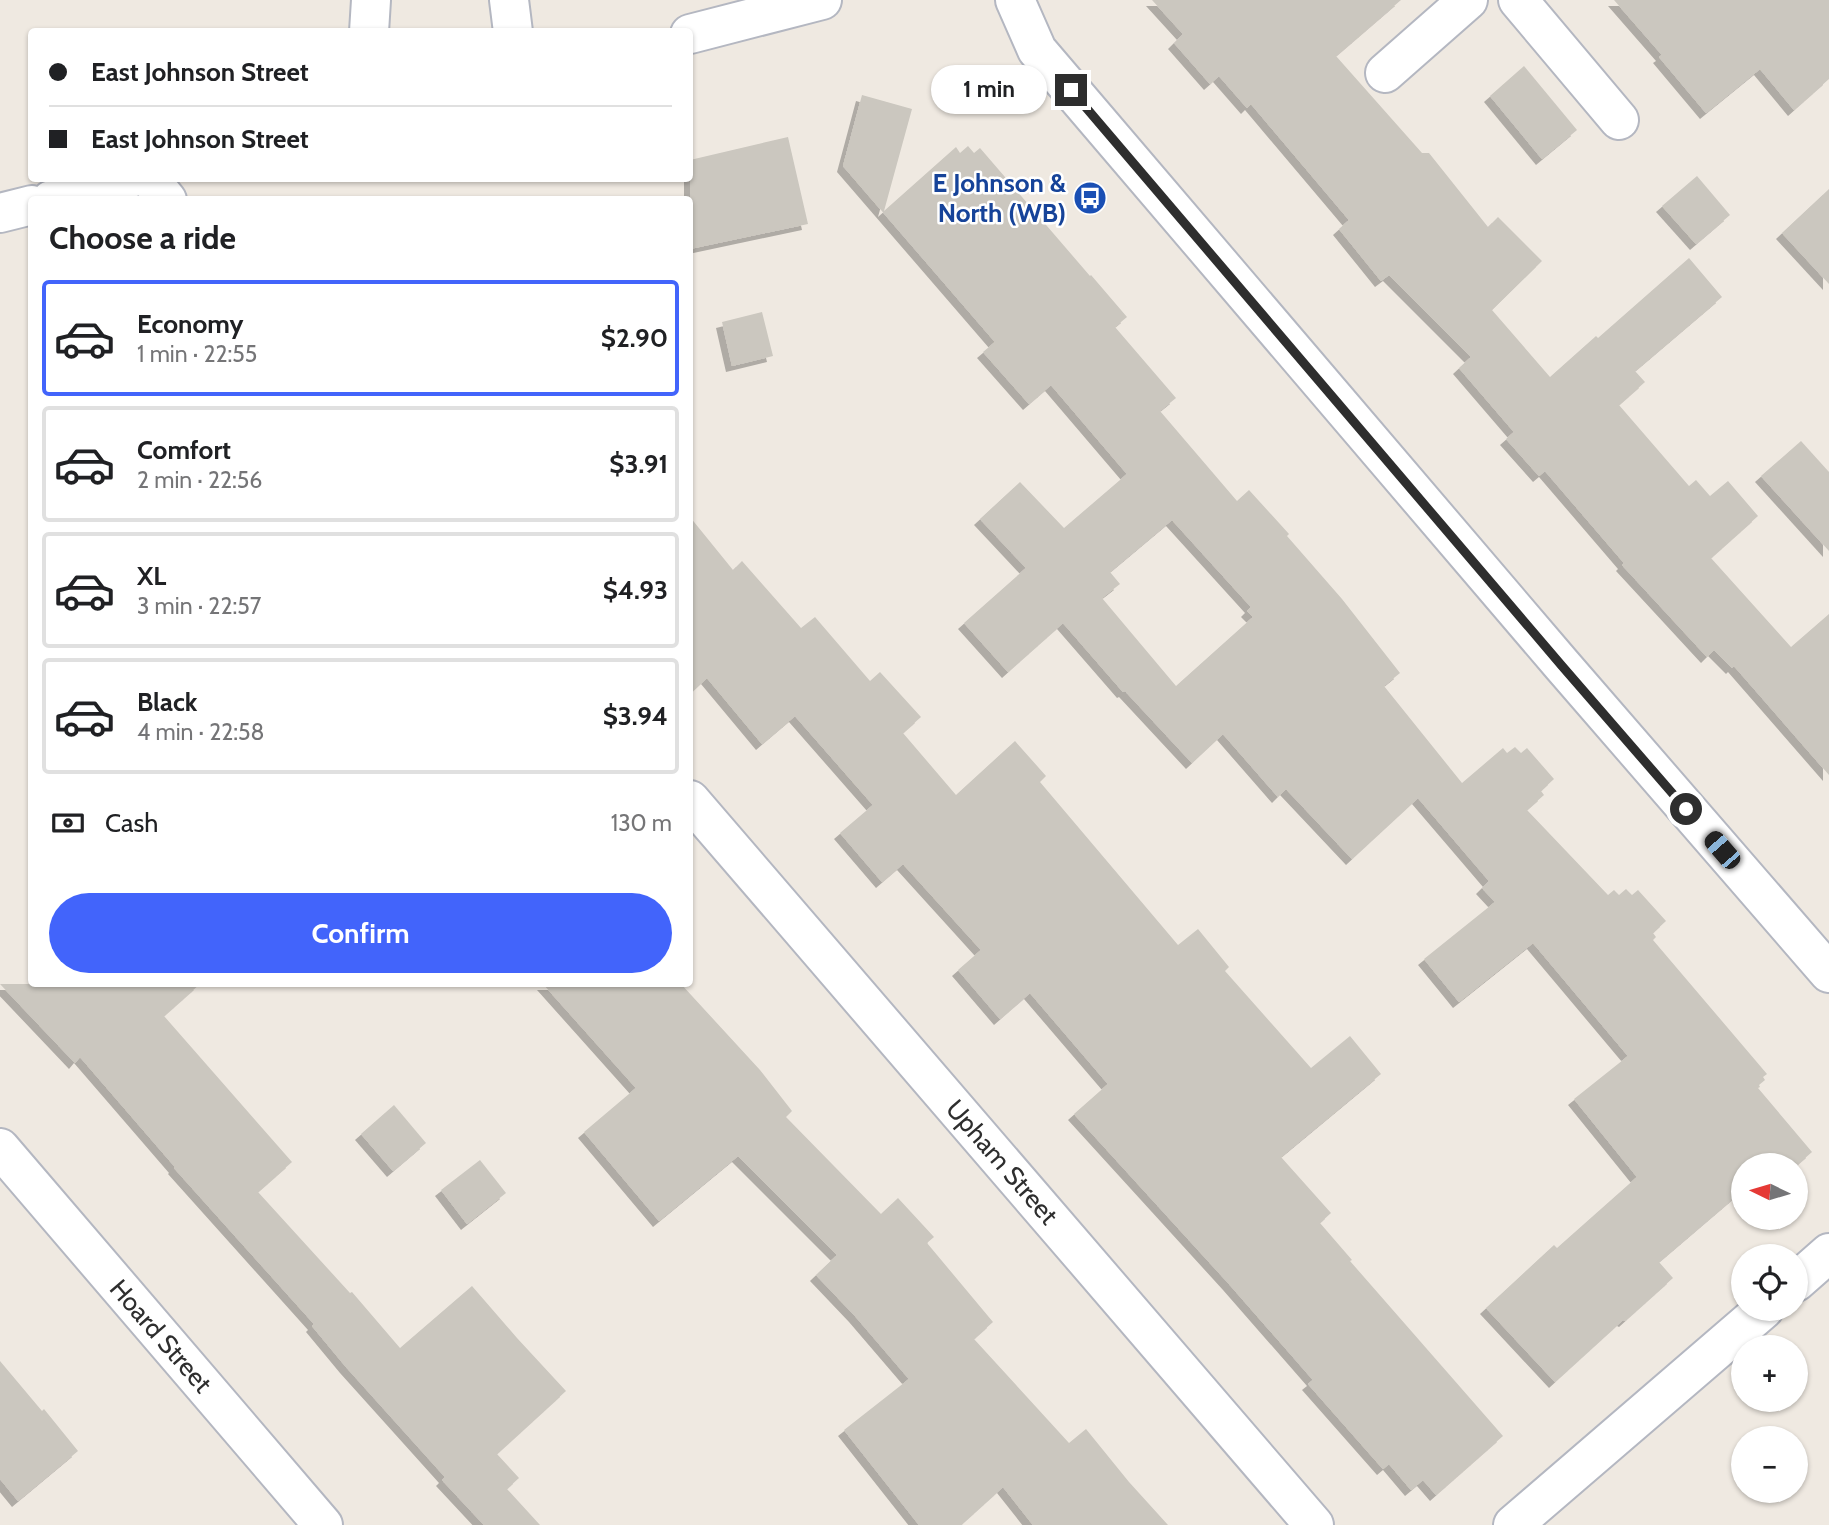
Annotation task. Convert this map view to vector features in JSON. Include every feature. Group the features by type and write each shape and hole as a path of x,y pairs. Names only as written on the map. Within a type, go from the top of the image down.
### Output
{"street":[{"path":"369,28 371,0"},
{"path":"509,0 512,28"},
{"path":"693,33 822,0"},
{"path":"1015,0 1037,50 1562,666 1829,972"},
{"path":"1385,73 1468,0"},
{"path":"1518,0 1619,120"},
{"path":"66,196 116,182"},
{"path":"152,182 164,196"},
{"path":"0,213 28,206"},
{"name":"Upham Street","path":"693,803 1314,1525"},
{"name":"Hoard Street","path":"0,1147 323,1525"},
{"path":"1808,1271 1829,1253"},
{"path":"1513,1525 1750,1321"}],"building":[{"path":"1152,0 1401,0 1336,56 1422,153 1429,153 1488,227 1498,217 1542,261 1492,310 1550,377 1689,258 1722,297 1635,371 1645,382 1619,405 1689,486 1696,480 1710,496 1728,481 1758,516 1711,558 1791,647 1829,614 1829,775 1734,666 1732,668 1714,650 1707,657 1622,565 1624,563 1545,471 1539,476 1506,439 1514,432 1459,368 1471,357 1389,275 1381,281 1339,229 1349,220 1251,104 1247,108 1219,76 1210,84 1174,43 1183,34"},
{"path":"1614,0 1829,0 1829,79 1794,110 1760,69 1706,113 1659,57 1662,55"},
{"path":"1524,66 1577,130 1542,159 1490,96"},
{"path":"862,95 912,109 884,211 956,147 960,153 968,146 974,153 980,148 1127,317 1115,327 1176,398 1160,411 1237,501 1249,490 1289,534 1287,536 1342,599 1400,673 1384,686 1462,783 1503,748 1507,753 1515,747 1521,753 1527,748 1554,779 1541,791 1544,795 1527,810 1608,895 1614,890 1619,895 1626,889 1632,895 1638,890 1666,921 1653,933 1656,937 1653,940 1767,1074 1758,1088 1812,1152 1808,1156 1808,1153 1731,1153 1731,1201 1659,1262 1673,1278 1555,1382 1486,1308 1554,1245 1557,1248 1637,1177 1574,1099 1628,1056 1533,943 1459,1002 1424,959 1495,902 1482,888 1489,881 1418,798 1352,859 1286,789 1278,797 1223,734 1192,763 1125,691 1123,692 1063,623 1008,672 964,623 1026,568 980,519 1020,482 1064,528 1127,474 1051,385 1029,404 983,352 995,342 843,166","holes":["1172,520 1251,607 1247,611 1253,617 1176,686 1102,598 1120,584 1110,572"]},
{"path":"788,137 808,224 693,248 693,196 690,196 690,182 693,182 693,159"},
{"path":"1697,176 1730,215 1696,244 1662,206"},
{"path":"1829,189 1829,284 1782,233"},
{"path":"762,312 773,356 732,366 722,322"},
{"path":"1801,441 1829,472 1829,551 1761,476"},
{"path":"693,521 733,570 742,561 801,628 815,617 870,681 880,672 921,717 903,733 956,795 1015,741 1046,776 1040,782 1178,945 1198,929 1229,967 1225,971 1311,1068 1350,1036 1381,1074 1281,1157 1331,1213 1320,1223 1352,1260 1350,1261 1503,1436 1436,1495 1423,1480 1411,1490 1389,1464 1383,1469 1308,1384 1313,1380 1074,1114 1108,1084 1030,993 1000,1019 958,970 981,950 903,864 882,882 840,833 873,805 795,716 762,744 707,678 693,691"},
{"path":"0,984 28,984 28,987 197,987 164,1016 292,1162 258,1192 350,1293 352,1292 400,1348 472,1286 566,1391 497,1454 519,1478 507,1489 540,1525 484,1525 442,1480 445,1477 346,1367 312,1326 314,1324 174,1168 80,1057 75,1063"},
{"path":"546,987 684,987 760,1070 792,1111 786,1117 881,1214 898,1198 934,1237 927,1243 993,1322 974,1339 1069,1443 1086,1429 1168,1525 1033,1525 1003,1487 961,1525 919,1525 844,1430 909,1379 816,1275 837,1255 738,1156 659,1221 584,1132 636,1088"},
{"path":"394,1105 426,1143 393,1171 361,1134"},
{"path":"480,1160 506,1193 467,1224 441,1190"},
{"path":"0,1361 78,1451 18,1501 0,1479"}],"place":[{"name":"E Johnson & North (WB)","path":"1090,198"}],"route":[{"path":"1071,90 1686,809"}]}
